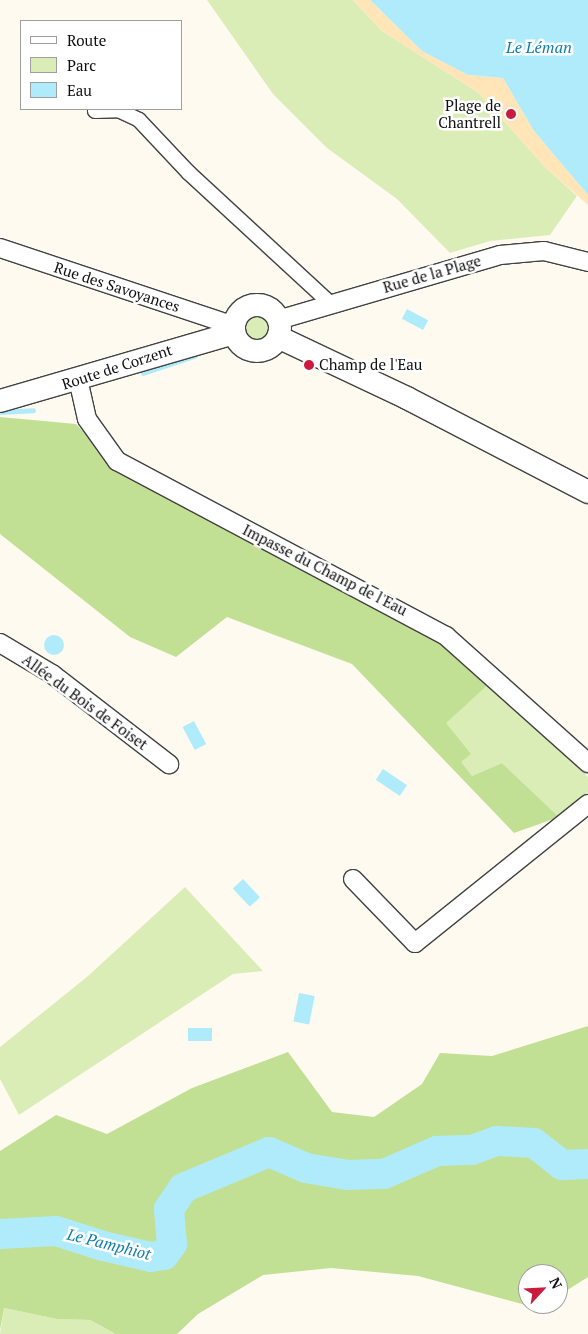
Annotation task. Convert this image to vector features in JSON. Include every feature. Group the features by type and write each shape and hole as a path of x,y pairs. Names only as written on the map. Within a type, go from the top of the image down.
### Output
{"street":[{"path":"95,112 118,110 139,120 189,173 331,304"},
{"name":"Rue des Savoyances","path":"0,248 234,329"},
{"name":"Rue de la Plage","path":"278,328 331,304 509,254 544,251 588,262"},
{"path":"278,328 266,348 254,351 240,344 234,329 240,313 256,305 269,309 278,328 382,390 407,398 585,493"},
{"name":"Route de Corzent","path":"0,401 78,379 234,329"},
{"name":"Impasse du Champ de l'Eau","path":"78,379 87,419 117,461 446,636 588,763"},
{"name":"Allée du Bois de Foiset","path":"0,643 52,674 169,764"},
{"path":"353,879 415,943 588,804"}],"green space":[{"path":"207,0 353,0 382,31 479,93 544,166 577,196 550,235 490,241 450,253 397,199 327,148 273,94"},
{"path":"257,316 265,320 269,328 265,336 257,340 249,336 245,328 249,320"},
{"path":"0,417 76,424 117,466 394,612 441,644 490,683 446,723 471,754 461,762 472,776 502,763 559,817 514,833 352,664 227,617 176,657 130,637 0,534"},
{"path":"490,683 588,777 588,793 559,817 502,763 472,776 460,762 470,754 445,723"},
{"path":"185,887 263,971 233,974 19,1115 0,1079 0,1047 88,976"},
{"path":"588,1026 588,1277 568,1290 568,1264 518,1264 518,1303 418,1276 331,1268 263,1275 198,1314 177,1334 116,1334 90,1320 57,1319 4,1308 0,1330 0,1151 56,1115 107,1134 192,1088 288,1052 332,1112 374,1117 422,1084 440,1053 492,1056"},
{"path":"4,1308 57,1319 90,1320 116,1334 0,1334"}],"sand":[{"name":"Plage de Chantrell","path":"353,0 370,0 422,51 468,75 503,78 534,131 588,195 588,205 544,166 479,93 382,31"}],"water":[{"name":"Le Léman","path":"370,0 588,0 588,195 534,131 503,78 468,75 422,51"},
{"path":"407,309 428,320 423,330 402,319"},
{"path":"54,635 61,638 64,645 61,652 54,655 47,652 44,645 47,638"},
{"path":"194,721 206,744 195,750 183,727"},
{"path":"383,769 407,785 400,796 376,780"},
{"path":"243,879 260,897 250,907 233,889"},
{"path":"299,993 315,996 309,1025 293,1021"},
{"path":"188,1028 212,1028 212,1041 188,1041"}],"waterway":[{"path":"143,373 194,356"},
{"path":"0,412 33,410"},
{"name":"Le Pamphiot","path":"0,1234 56,1231 103,1246 151,1257 164,1255 172,1244 169,1209 183,1188 269,1152 306,1168 348,1175 384,1174 437,1151 472,1150 497,1141 534,1143 562,1165 588,1164"}],"place":[{"name":"Plage de Chantrell","path":"511,114"},
{"name":"Champ de l'Eau","path":"309,365"}]}
